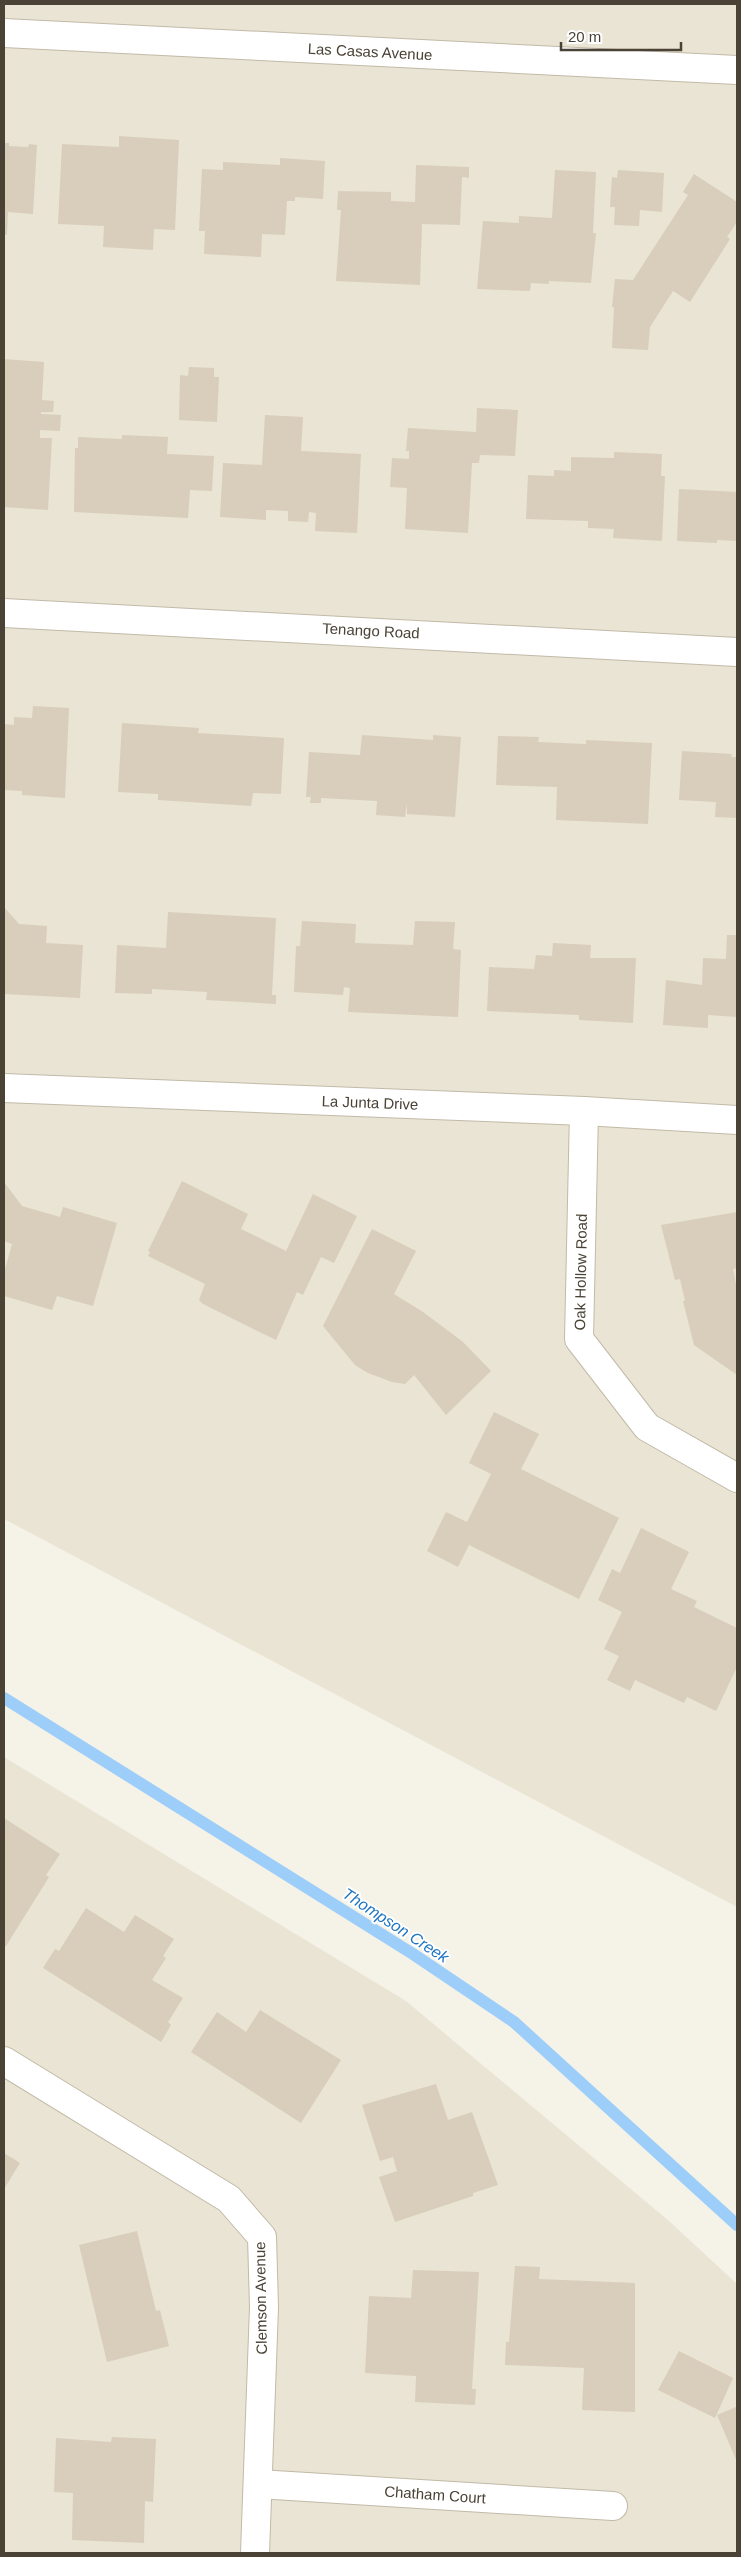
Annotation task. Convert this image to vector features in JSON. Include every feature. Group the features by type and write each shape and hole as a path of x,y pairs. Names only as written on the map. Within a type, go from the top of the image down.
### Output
{"street":[{"name":"Las Casas Avenue","path":"4,33 737,70"},
{"name":"Tenango Road","path":"4,613 737,652"},
{"name":"La Junta Drive","path":"4,1088 584,1111 737,1120"},
{"name":"Oak Hollow Road","path":"584,1111 579,1339 647,1427 737,1478"},
{"name":"Clemson Avenue","path":"4,2061 228,2199 262,2237 264,2307 255,2553"},
{"name":"Chatham Court","path":"258,2484 613,2506"}],"shaded area":[{"path":"4,4 737,4 737,1907 4,1519"},
{"path":"4,1757 406,2001 669,2221 737,2284 737,2553 4,2553"}],"building":[{"path":"119,136 179,140 175,230 154,229 153,250 103,247 104,226 58,224 62,144 119,147"},
{"path":"4,143 9,143 9,146 28,147 29,144 37,145 33,214 8,212 7,235 4,234"},
{"path":"280,158 325,161 323,199 295,197 295,201 287,201 285,235 262,234 261,257 204,254 205,231 199,231 202,169 223,170 223,162 280,165"},
{"path":"416,165 469,167 469,178 462,177 460,225 422,224 420,285 336,281 341,210 337,210 338,191 391,192 391,201 415,202"},
{"path":"555,170 596,172 593,233 596,233 591,283 549,281 549,284 531,283 530,291 477,289 483,221 519,223 519,216 552,218"},
{"path":"618,170 664,173 662,212 640,210 639,226 614,225 615,207 610,207 612,177 617,178"},
{"path":"694,174 737,202 737,222 727,237 730,239 690,302 673,291 650,327 648,350 612,348 614,307 612,307 615,279 633,280 688,195 683,192"},
{"path":"4,359 44,362 42,400 54,401 53,412 41,412 41,414 61,415 60,431 40,430 40,438 52,438 48,510 4,507"},
{"path":"189,367 214,368 214,377 219,377 217,422 179,420 180,375 188,376"},
{"path":"477,408 518,410 515,456 480,455 479,463 472,463 468,533 405,529 407,488 390,487 392,458 409,459 409,451 406,451 408,428 476,432"},
{"path":"265,415 303,417 301,451 361,454 357,533 315,531 316,513 309,512 308,522 288,521 288,511 266,510 266,520 220,517 223,463 262,465"},
{"path":"122,435 168,437 167,454 214,456 212,491 190,490 188,518 74,512 75,448 78,448 78,437 122,439"},
{"path":"614,452 662,454 661,476 665,476 662,541 613,538 614,529 588,528 588,521 526,519 528,475 554,476 554,470 571,471 571,457 614,458"},
{"path":"679,489 737,492 737,541 717,540 717,543 677,541"},
{"path":"33,706 69,708 65,798 22,795 22,791 4,790 4,724 14,725 14,717 32,718"},
{"path":"122,723 199,728 198,733 284,738 281,794 253,793 251,806 158,800 158,794 118,792"},
{"path":"362,735 433,740 433,735 461,737 455,817 407,814 407,803 405,817 376,815 377,801 321,798 321,803 310,803 311,797 306,797 309,752 360,755"},
{"path":"498,736 539,737 538,742 586,744 586,740 652,743 648,824 556,820 557,787 496,785"},
{"path":"682,751 732,754 731,757 737,757 737,818 715,817 716,802 679,800"},
{"path":"4,907 19,924 47,926 46,943 83,945 80,998 4,994"},
{"path":"168,912 276,918 272,995 276,995 276,1004 206,1000 207,992 152,989 152,994 115,993 117,945 166,948"},
{"path":"302,921 356,924 355,943 413,945 415,921 455,922 453,949 461,950 458,1017 348,1012 350,988 344,987 343,995 294,992 296,946 300,946"},
{"path":"727,935 737,935 737,1017 708,1015 708,1028 663,1025 666,980 702,985 703,958 726,959"},
{"path":"553,943 591,945 590,958 636,958 633,1023 579,1020 579,1015 487,1011 489,967 534,969 536,955 552,956"},
{"path":"182,1181 248,1214 241,1229 286,1251 313,1194 357,1216 334,1263 321,1257 303,1295 297,1292 276,1340 203,1304 199,1300 205,1284 148,1256 150,1252 148,1251"},
{"path":"4,1182 22,1206 60,1217 63,1207 117,1223 93,1306 57,1296 52,1310 4,1296 4,1273 12,1244 4,1241"},
{"path":"737,1212 737,1268 733,1269 737,1290 737,1375 694,1345 683,1301 685,1301 680,1279 675,1280 661,1225"},
{"path":"372,1229 416,1251 394,1294 423,1312 463,1342 491,1371 446,1415 414,1375 405,1384 392,1382 368,1373 355,1365 323,1326"},
{"path":"494,1412 539,1434 521,1469 619,1518 579,1599 469,1545 458,1567 427,1551 446,1512 467,1522 491,1474 469,1463"},
{"path":"641,1528 689,1552 671,1589 697,1601 694,1607 737,1628 737,1667 716,1711 687,1697 684,1703 635,1680 630,1691 607,1680 619,1656 604,1649 622,1612 598,1600 612,1569 620,1573"},
{"path":"4,1818 60,1854 46,1875 49,1877 6,1946 4,1945"},
{"path":"86,1908 124,1932 135,1915 174,1939 163,1956 166,1958 152,1980 183,1998 168,2022 171,2025 161,2042 43,1968 55,1949 59,1951"},
{"path":"260,2010 341,2060 301,2123 191,2052 217,2012 246,2032"},
{"path":"436,2084 448,2120 472,2112 498,2185 473,2193 473,2196 395,2222 379,2177 397,2171 393,2157 380,2161 362,2105"},
{"path":"4,2153 20,2163 4,2189"},
{"path":"137,2231 156,2311 160,2310 169,2346 107,2362 79,2245"},
{"path":"515,2266 540,2267 539,2279 635,2283 635,2412 582,2410 584,2368 505,2365 506,2342 509,2342"},
{"path":"413,2270 479,2272 472,2389 476,2389 475,2405 415,2402 416,2376 365,2373 369,2296 411,2298"},
{"path":"679,2351 733,2378 715,2418 658,2390"},
{"path":"736,2407 737,2412 737,2462 717,2415"},
{"path":"112,2437 156,2439 153,2502 145,2501 144,2543 72,2540 73,2493 54,2492 56,2438 111,2442"}],"waterway":[{"name":"Thompson Creek","path":"4,1698 413,1954 514,2022 737,2225"}]}
